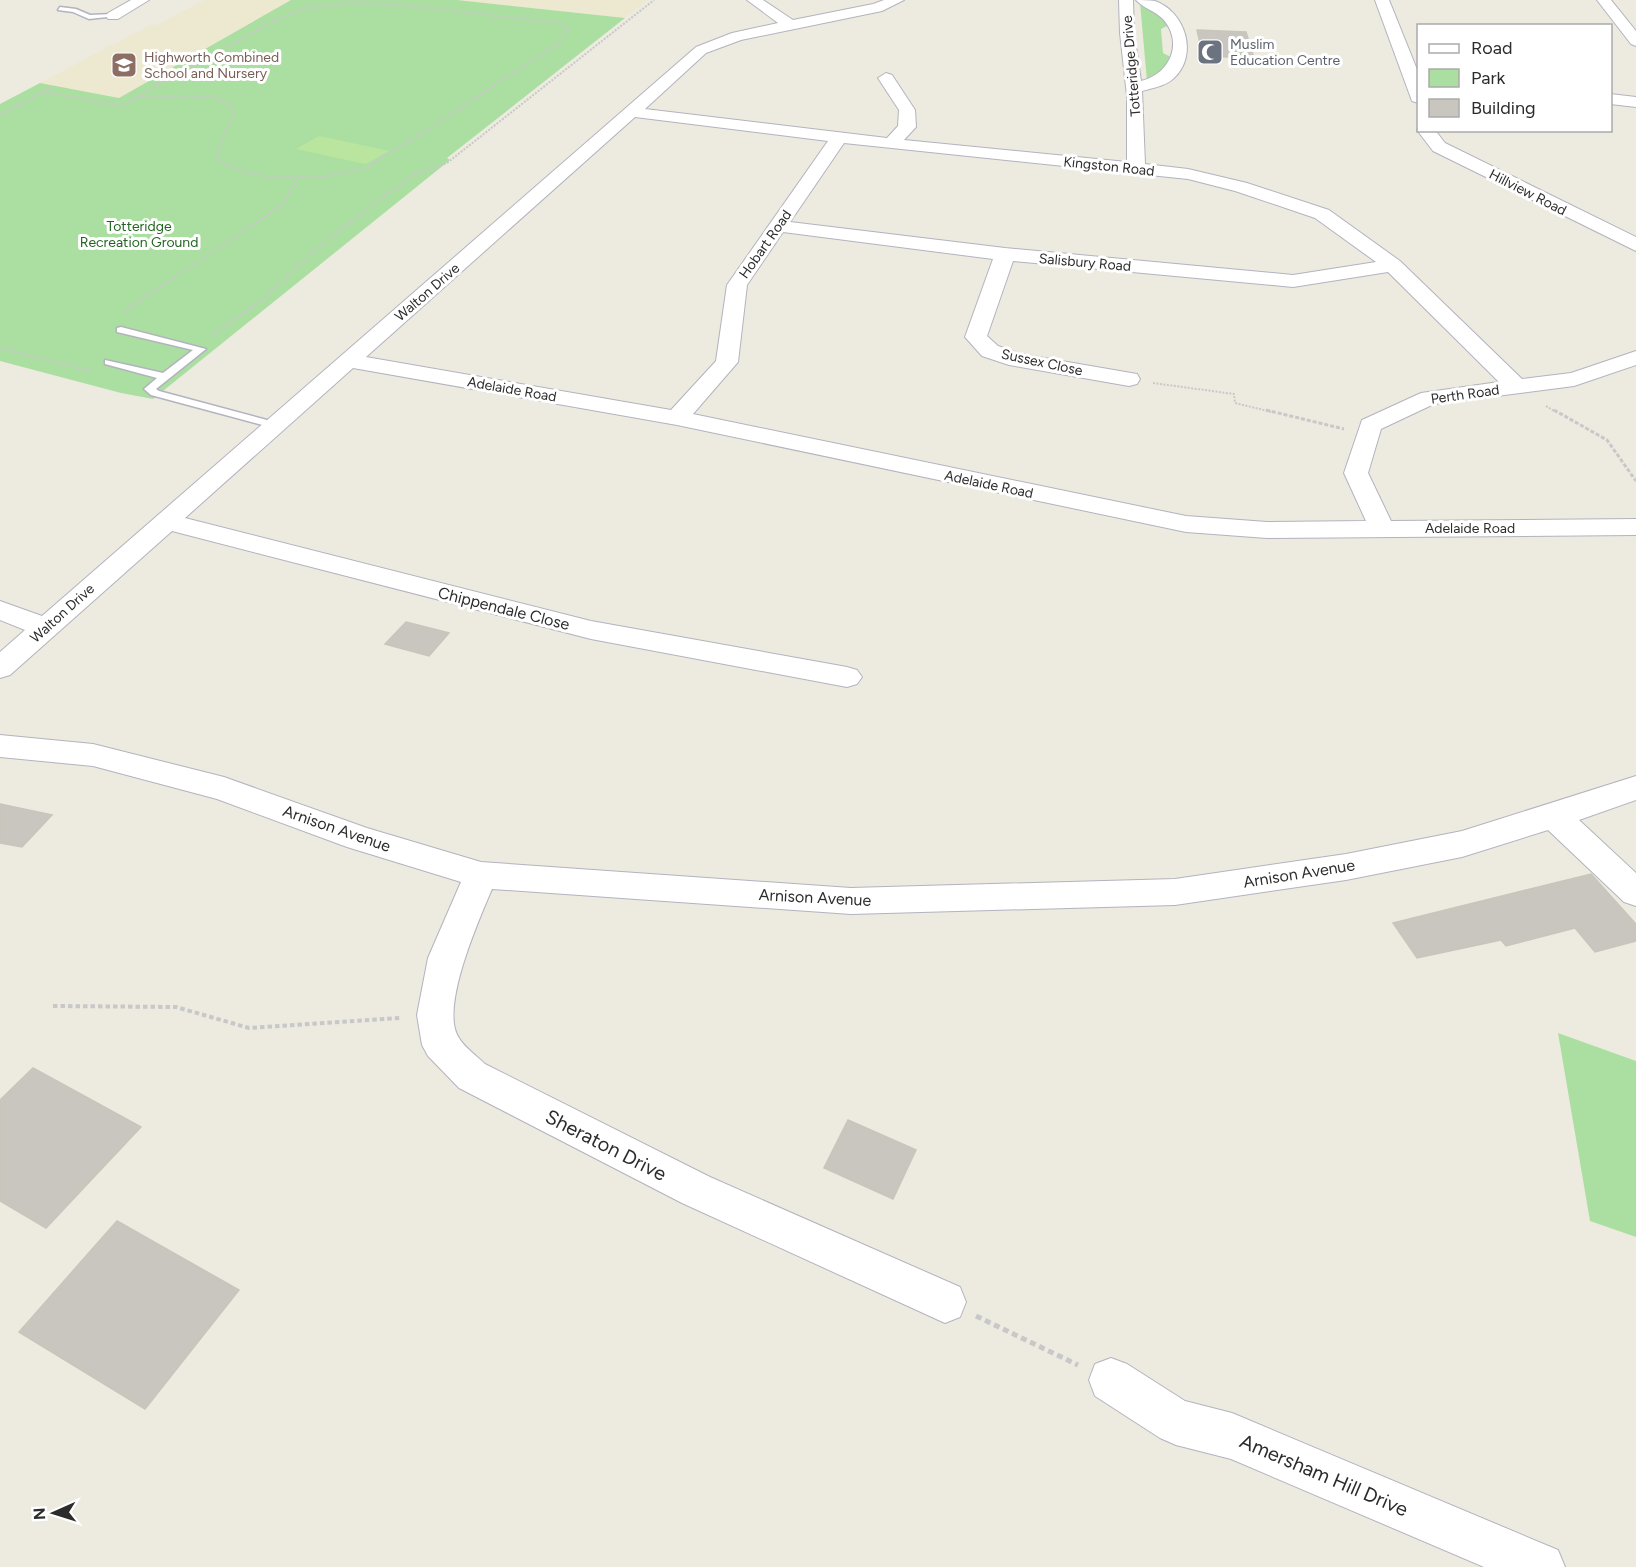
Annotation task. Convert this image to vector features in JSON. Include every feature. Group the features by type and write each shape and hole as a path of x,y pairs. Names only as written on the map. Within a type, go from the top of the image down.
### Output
{"street":[{"path":"113,16 142,0"},
{"path":"754,0 789,24"},
{"name":"Walton Drive","path":"0,668 701,50 737,36 877,8 897,0"},
{"name":"Totteridge Drive","path":"1126,0 1127,33 1134,88 1136,168"},
{"path":"1134,88 1163,79 1175,66 1181,54 1180,38 1170,19 1143,0"},
{"path":"1382,0 1417,88"},
{"path":"1604,0 1636,41"},
{"path":"886,78 907,110 907,127 891,144"},
{"path":"1612,99 1636,102"},
{"name":"Kingston Road","path":"632,112 891,144 1188,174 1241,187 1322,214 1393,265 1516,387"},
{"name":"Hillview Road","path":"1427,132 1439,147 1636,245"},
{"name":"Hobart Road","path":"677,418 727,362 737,285 839,138"},
{"name":"Salisbury Road","path":"778,226 1005,254 1293,280 1393,265"},
{"name":"Sussex Close","path":"1005,254 975,337 990,351 1017,360 1130,379"},
{"name":"Perth Road","path":"1368,435 1371,425 1429,398 1574,379 1636,358"},
{"name":"Adelaide Road","path":"349,361 677,418 1186,524 1267,530 1636,527"},
{"path":"1368,435 1356,472 1382,529"},
{"name":"Chippendale Close","path":"165,521 591,630 847,677"},
{"path":"0,610 46,628"},
{"name":"Arnison Avenue","path":"0,746 93,755 224,789 359,837 482,874 851,901 1175,892 1370,862 1462,844 1636,788"},
{"path":"1554,816 1636,893"},
{"name":"Sheraton Drive","path":"482,874 446,958 435,1015 441,1045 472,1076 696,1190 945,1302"},
{"name":"Amersham Hill Drive","path":"1111,1380 1176,1422 1232,1436 1540,1567"}],"lane":[{"path":"60,9 74,10 89,17 113,16"},
{"path":"121,330 201,350"},
{"path":"201,350 150,389 155,393 274,425"},
{"path":"109,362 165,377"}],"path":[{"path":"201,350 214,333 261,300 338,232 411,176 447,163 654,0"},
{"path":"42,92 122,106 137,97 279,18 307,8 348,3 393,4 550,22 562,24 568,30 560,42 424,132 363,169 322,177 270,177 238,170 217,160 220,143 234,114 227,101 210,96 137,97"},
{"path":"0,115 53,87"},
{"path":"121,330 103,326 282,205 298,177"},
{"path":"0,348 86,370 109,362"},
{"path":"1130,379 1234,394 1235,402 1368,435"},
{"path":"1516,387 1607,440 1636,481"},
{"path":"53,1006 176,1007 249,1028 435,1015"},
{"path":"945,1302 1111,1380"}],"shaded area":[{"name":"Highworth Combined School and Nursery","path":"204,0 291,0 119,98 40,83 106,48 105,46 112,45 152,24 157,25"},
{"path":"457,0 648,0 625,18"}],"green space":[{"name":"Totteridge Recreation Ground","path":"291,0 457,0 625,18 447,158 450,160 153,399 121,393 0,361 0,104 40,83 119,98"},
{"path":"1145,2 1169,25 1161,29 1163,53 1173,58 1159,81 1147,81 1140,3"},
{"path":"319,136 389,151 366,164 296,149"},
{"path":"1558,1033 1636,1061 1636,1237 1590,1221"}],"building":[{"path":"1197,30 1246,32 1254,58 1203,56"},
{"path":"406,622 449,633 429,656 385,644"},
{"path":"0,804 52,815 22,847 0,843"},
{"path":"1591,874 1636,924 1636,941 1595,952 1575,928 1506,946 1501,940 1417,958 1393,923"},
{"path":"33,1068 141,1127 46,1228 0,1201 0,1100"},
{"path":"848,1120 916,1150 893,1199 824,1168"},
{"path":"117,1221 239,1290 145,1409 19,1332"}],"place":[{"name":"Muslim Education Centre","path":"1210,52"},
{"name":"Highworth Combined School and Nursery","path":"124,65"}]}
